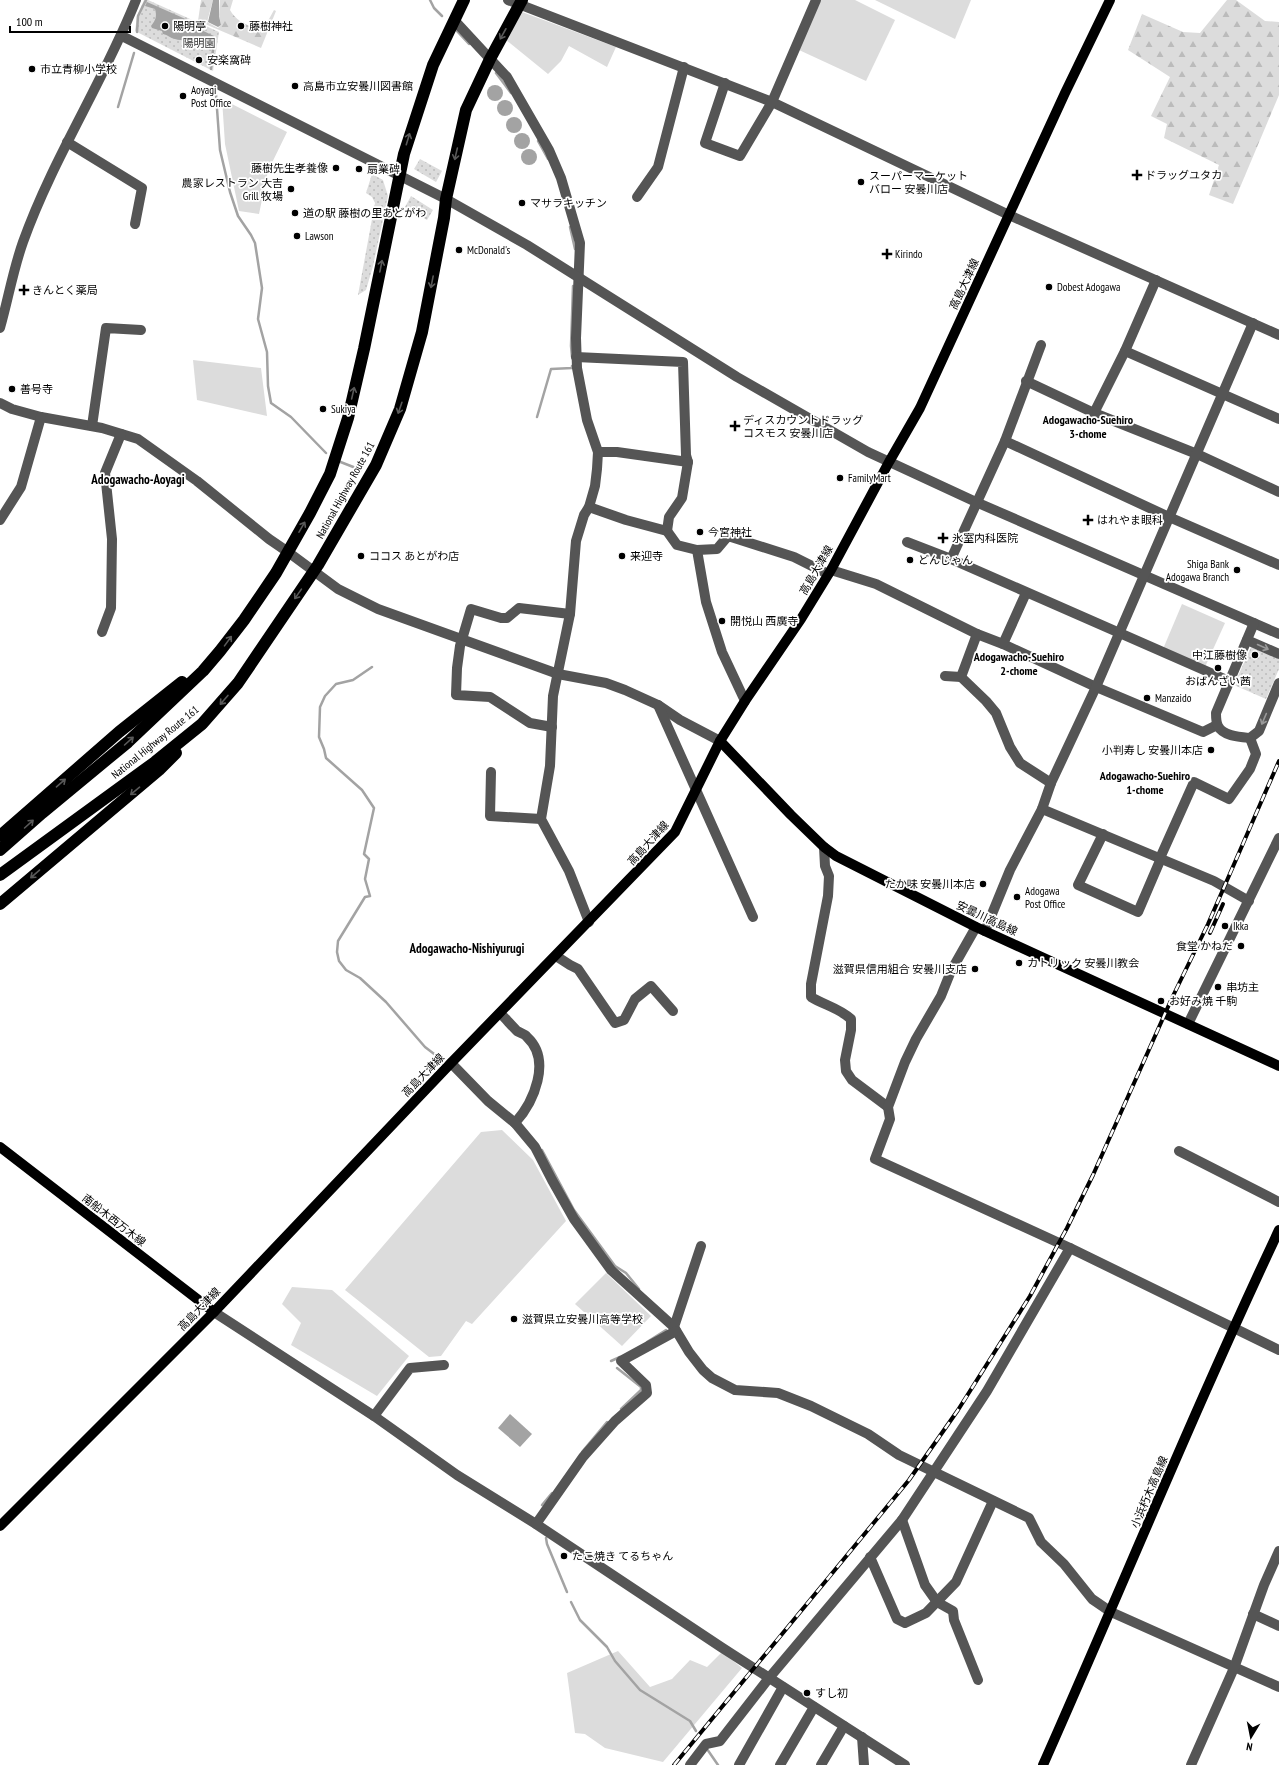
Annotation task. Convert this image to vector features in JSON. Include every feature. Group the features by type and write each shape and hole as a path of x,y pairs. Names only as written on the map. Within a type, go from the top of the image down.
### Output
{"highway":[{"name":"National Highway Route 161","path":"0,850 128,742 203,671 244,620 288,552 310,514 330,474 348,418 404,154 426,82 464,0"},
{"name":"National Highway Route 161","path":"0,875 155,762 202,724 238,683 313,571 376,465 400,409 422,332 444,218 446,199 466,110 490,59 521,2"},
{"path":"0,836 119,732 193,673 203,671"},
{"path":"0,904 159,770 202,724"}],"main road":[{"name":"高島大津線","path":"0,1526 214,1312 451,1063 676,832 720,741 745,701 801,619 830,572 920,408 1110,0"},
{"name":"安曇川高島線","path":"720,741 824,847 860,868 980,929 1279,1066"},
{"name":"南船木西万木線","path":"0,1147 214,1312"},
{"name":"小浜朽木高島線","path":"1043,1765 1111,1612 1233,1329 1279,1230"}],"street":[{"path":"0,328 23,243 67,142 122,36 136,0"},
{"path":"508,0 521,2 772,102 1009,215 1279,335"},
{"path":"725,83 705,143 740,156 772,102 816,0"},
{"path":"454,20 507,77 549,150 561,178 572,211 580,243 576,368 588,420 598,452 595,486 590,507 584,515 576,541 570,614 553,696 550,766 541,820 569,871 589,922"},
{"path":"122,36 399,174 446,199 578,277 737,377 810,420 889,462 976,502 1279,634"},
{"path":"637,197 658,167 684,67"},
{"path":"67,142 142,188 135,224"},
{"path":"1094,413 1125,351 1156,280"},
{"path":"1254,323 1143,575 1096,687 1051,783 1042,808 980,929 951,972 941,996 916,1039 888,1107 890,1119 875,1159 1070,1248 1233,1329 1279,1350"},
{"path":"92,426 106,328 141,330"},
{"path":"951,559 1005,441 1026,381 1041,345"},
{"path":"1125,351 1279,419"},
{"path":"576,357 683,362 686,455 688,462 682,498 669,517 667,531"},
{"path":"1026,381 1094,413 1196,454 1279,492"},
{"path":"0,402 12,409 42,417 92,426 138,439 167,458 269,540 288,552 338,589 378,609 558,674 606,683 658,705 680,720 720,741"},
{"path":"0,520 21,487 42,417"},
{"path":"102,632 111,608 112,539 105,473 120,434"},
{"path":"1005,441 1169,517 1279,565"},
{"path":"598,452 616,452 688,462"},
{"path":"590,507 626,520 667,531 677,545 697,550 717,549 728,536 794,557 830,572 876,584 977,634 1004,644 1096,687 1203,732 1218,725"},
{"path":"907,542 951,559 1229,681"},
{"path":"697,550 704,598 722,652 745,701"},
{"path":"1004,644 1026,593"},
{"path":"552,727 530,723 490,696 456,695 456,668 470,609 501,618 507,618 519,608 570,614"},
{"path":"1254,623 1216,713 1218,725 1222,731 1236,737 1250,738 1259,731 1279,683"},
{"path":"961,677 977,634"},
{"path":"1247,640 1279,654"},
{"path":"946,676 961,677 986,701 996,713 1010,747 1020,763 1051,783"},
{"path":"658,705 753,917"},
{"path":"1103,834 1078,885 1138,912 1194,782 1229,799 1250,769 1256,754 1250,738"},
{"path":"491,772 490,816 541,820"},
{"path":"1042,808 1214,881 1249,901"},
{"path":"1188,1024 1279,838"},
{"path":"824,847 825,866 829,876 828,896 811,984 811,997 820,1003 842,1011 851,1019 851,1030 844,1060 846,1070 852,1080 888,1107"},
{"path":"556,956 578,968 615,1023 624,1020 635,999 651,986 673,1011"},
{"path":"500,1013 518,1032 528,1037 538,1054 539,1070 535,1090 523,1114 515,1123"},
{"path":"451,1063 488,1101 515,1123 535,1147 574,1219 611,1270 675,1329 703,1370 724,1385 735,1390 778,1393 811,1406 868,1434 900,1455 1029,1518 1041,1542 1064,1564 1092,1599 1111,1612 1234,1668 1279,1686"},
{"path":"1179,1151 1279,1202"},
{"path":"536,1524 583,1457 615,1421 646,1393 646,1385 621,1361 675,1329 701,1246"},
{"path":"690,1765 706,1744 720,1741 769,1678 902,1520 987,1391 1070,1248"},
{"path":"214,1312 374,1416 457,1475 536,1524 769,1678 906,1765"},
{"path":"374,1416 410,1368 444,1365"},
{"path":"870,1558 897,1619 905,1623 926,1613 956,1582 993,1501"},
{"path":"902,1520 925,1585 937,1602 953,1611 954,1620 978,1680"},
{"path":"1191,1765 1234,1668 1253,1614 1279,1551"},
{"path":"1253,1614 1279,1626"},
{"path":"739,1765 783,1687"},
{"path":"780,1765 814,1706"},
{"path":"821,1765 844,1726"},
{"path":"862,1737 864,1765"}],"green space":[{"name":"陽明園","path":"144,0 148,0 219,32 213,71 135,31 137,16"},
{"path":"201,0 213,0 207,22 218,28 221,25 219,15 220,0 233,0 230,10 236,18 244,24 259,28 264,28 274,10 276,11 261,48 198,21"},
{"path":"821,0 855,0 895,20 866,81 799,50"},
{"path":"875,0 971,0 955,39"},
{"path":"1227,0 1236,0 1265,21 1279,22 1279,95 1233,204 1209,195 1219,165 1164,138 1167,124 1151,116 1170,77 1128,50 1142,14 1183,32 1200,33"},
{"path":"522,12 616,47 607,67 569,46 561,61 548,74 506,40"},
{"path":"222,99 287,132 268,171 259,214 239,211 225,144"},
{"path":"420,159 442,171 436,182 414,169"},
{"path":"372,174 383,180 388,196 373,266 366,290 358,295 375,203 372,197 366,193"},
{"path":"411,196 433,210 427,220 405,207"},
{"path":"193,360 261,368 267,416 197,400"},
{"path":"1182,604 1225,623 1205,667 1163,649"},
{"path":"1251,647 1279,659 1279,669 1266,699 1234,685"},
{"path":"502,1130 533,1160 566,1221 472,1324 466,1321 441,1356 429,1357 345,1290 481,1132"},
{"path":"606,1273 651,1316 622,1346 575,1304"},
{"path":"292,1287 332,1290 409,1356 377,1396 291,1345 301,1323 282,1304"},
{"path":"618,1651 650,1687 672,1679 690,1660 707,1667 722,1652 742,1668 663,1762 605,1748 585,1734 575,1733 567,1673"}],"shaded area":[{"path":"213,0 219,0 219,16 221,25 218,27 208,22"},
{"path":"147,2 190,21 197,28 214,36 212,40 205,38 196,44 173,39 163,34 162,31 152,28 151,26 156,18 156,11 155,9 145,6"},
{"path":"495,85 501,87 503,93 501,99 495,101 489,99 487,93 489,87"},
{"path":"505,100 511,102 513,108 511,114 505,116 499,114 497,108 499,102"},
{"path":"514,117 520,119 522,125 520,131 514,133 508,131 506,125 508,119"},
{"path":"522,133 528,135 530,141 528,147 522,149 516,147 514,141 516,135"},
{"path":"529,149 535,151 537,157 535,163 529,165 523,163 521,157 523,151"},
{"path":"510,1414 532,1434 520,1447 498,1428"}],"waterway":[{"path":"137,32 138,16 146,0"},
{"path":"430,0 434,8 442,16"},
{"path":"455,29 469,44"},
{"path":"211,69 214,40 212,38"},
{"path":"118,107 134,53"},
{"path":"496,73 511,93"},
{"path":"216,95 220,150 230,192 238,216 255,243 262,288 258,319 267,352 268,386 271,403 291,417 326,453"},
{"path":"538,141 548,159"},
{"path":"570,227 575,249"},
{"path":"572,357 573,286"},
{"path":"537,417 551,369 572,368 572,366"},
{"path":"338,461 361,470"},
{"path":"372,667 353,680 336,684 325,696 320,707 319,737 326,758 362,790 374,808 364,854 369,859 365,879 370,896 365,897 338,941 337,952 339,961 346,970 360,978 386,1002 425,1047 442,1060"},
{"path":"542,1150 574,1210 615,1266 626,1273 639,1289"},
{"path":"647,1342 666,1330"},
{"path":"611,1361 620,1357"},
{"path":"617,1368 641,1387 641,1390 621,1409"},
{"path":"582,1452 607,1422"},
{"path":"542,1505 552,1493"},
{"path":"546,1538 547,1544 567,1592"},
{"path":"571,1602 580,1620 607,1647 615,1661 640,1690 690,1721 696,1731"},
{"path":"707,1749 718,1765"}],"railway":[{"path":"674,1765 909,1480 958,1410 1030,1296 1067,1228 1093,1175 1172,998 1208,924 1279,761"},
{"path":"1210,933 1223,904"}],"place":[{"name":"陽明亭","path":"165,26"},
{"name":"藤樹神社","path":"241,26"},
{"name":"安楽窩碑","path":"199,60"},
{"name":"市立青柳小学校","path":"32,69"},
{"name":"高島市立安曇川図書館","path":"295,86"},
{"name":"Aoyagi Post Office","path":"183,96"},
{"name":"藤樹先生孝養像","path":"336,168"},
{"name":"扇業碑","path":"359,169"},
{"name":"ドラッグユタカ","path":"1137,175"},
{"name":"スーパーマーケット バロー 安曇川店","path":"861,182"},
{"name":"農家レストラン 大吉 Grill 牧場","path":"291,189"},
{"name":"マサラキッチン","path":"522,203"},
{"name":"道の駅 藤樹の里あどがわ","path":"295,213"},
{"name":"Lawson","path":"297,236"},
{"name":"McDonald's","path":"459,250"},
{"name":"Kirindo","path":"887,254"},
{"name":"Dobest Adogawa","path":"1049,287"},
{"name":"きんとく薬局","path":"24,290"},
{"name":"善号寺","path":"12,389"},
{"name":"Sukiya","path":"323,409"},
{"name":"ディスカウントドラッグ コスモス 安曇川店","path":"735,426"},
{"name":"FamilyMart","path":"840,478"},
{"name":"はれやま眼科","path":"1088,520"},
{"name":"今宮神社","path":"700,532"},
{"name":"氷室内科医院","path":"943,538"},
{"name":"ココス あとがわ店","path":"361,556"},
{"name":"来迎寺","path":"622,556"},
{"name":"どんじゃん","path":"910,560"},
{"name":"Shiga Bank Adogawa Branch","path":"1237,570"},
{"name":"開悦山 西廣寺","path":"722,621"},
{"name":"中江藤樹像","path":"1255,655"},
{"name":"おばんざい茜","path":"1218,668"},
{"name":"Manzaido","path":"1147,698"},
{"name":"小判寿し 安曇川本店","path":"1211,750"},
{"name":"たか味 安曇川本店","path":"983,884"},
{"name":"Adogawa Post Office","path":"1017,897"},
{"name":"Ikka","path":"1225,926"},
{"name":"食堂 かねだ","path":"1241,946"},
{"name":"カトリック 安曇川教会","path":"1019,963"},
{"name":"滋賀県信用組合 安曇川支店","path":"975,969"},
{"name":"串坊主","path":"1218,987"},
{"name":"お好み焼 千駒","path":"1161,1001"},
{"name":"滋賀県立安曇川高等学校","path":"514,1319"},
{"name":"たこ焼き てるちゃん","path":"564,1556"},
{"name":"すし初","path":"807,1693"}],"district":[{"name":"Adogawacho-Suehiro 3-chome","path":"1088,427"},
{"name":"Adogawacho-Aoyagi","path":"138,479"},
{"name":"Adogawacho-Suehiro 2-chome","path":"1019,664"},
{"name":"Adogawacho-Suehiro 1-chome","path":"1145,783"},
{"name":"Adogawacho-Nishiyurugi","path":"467,948"}]}
